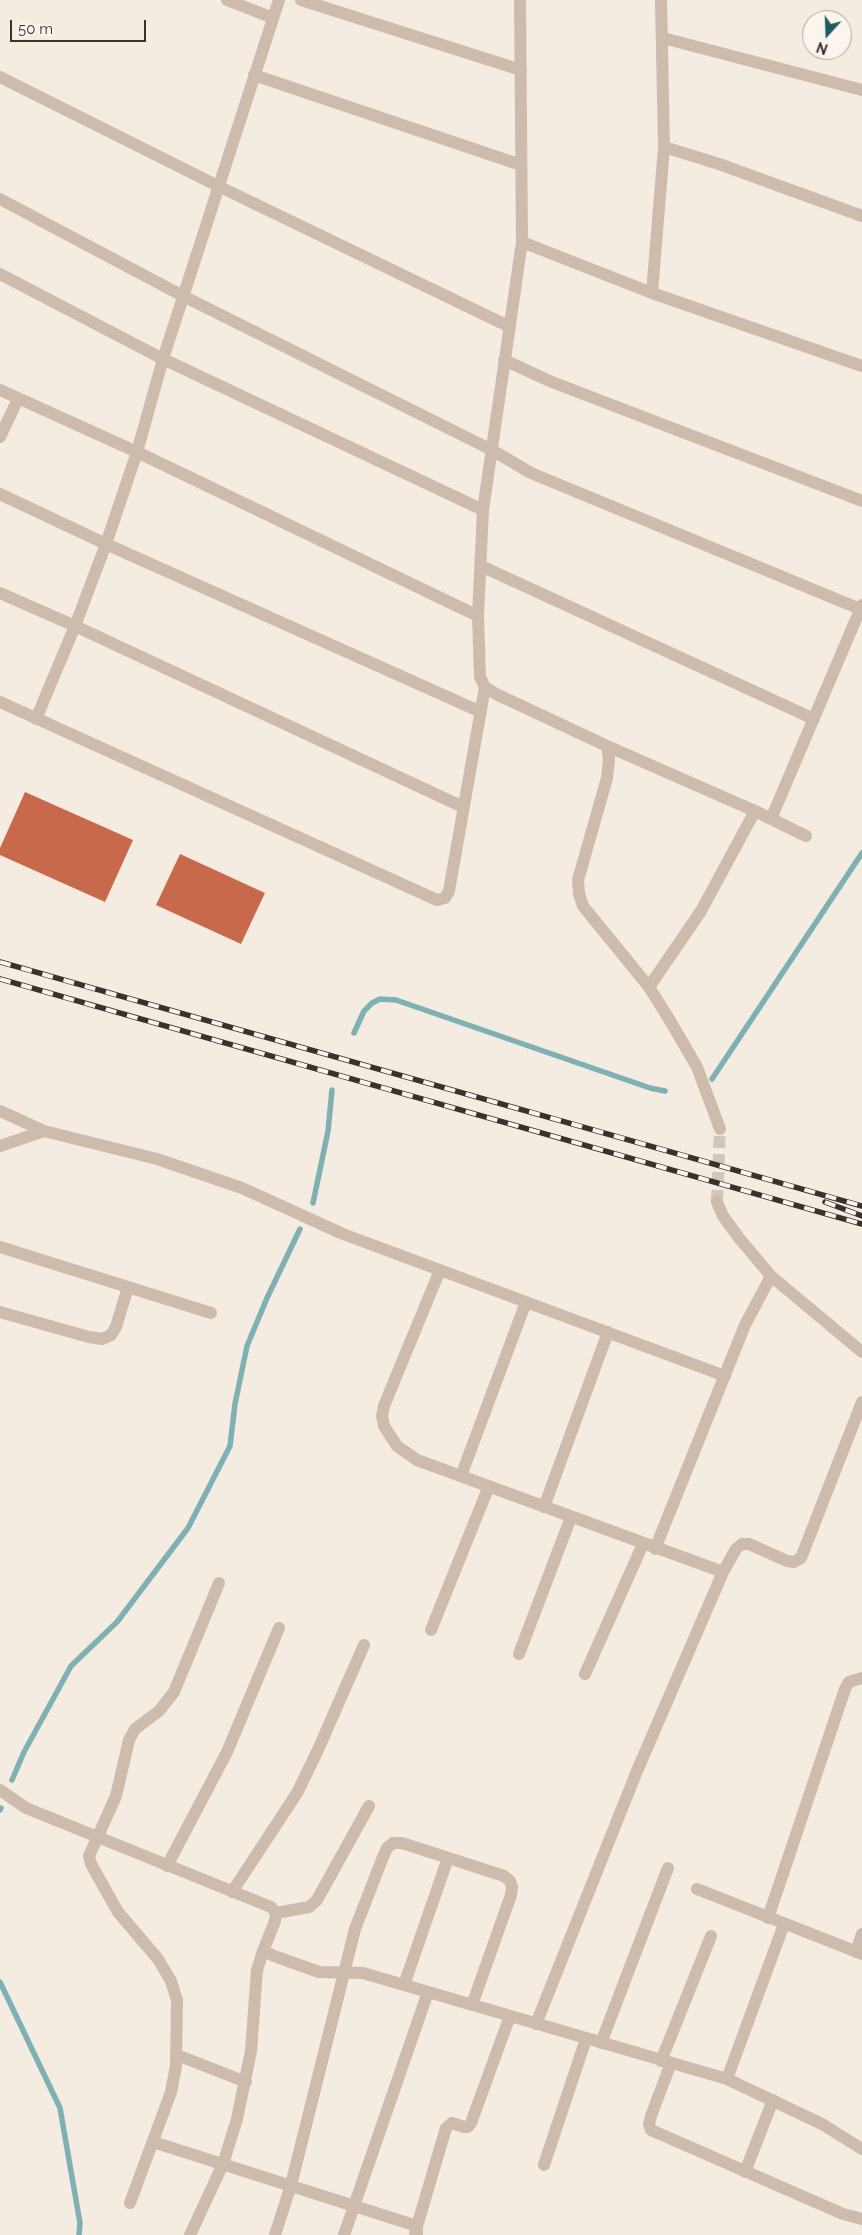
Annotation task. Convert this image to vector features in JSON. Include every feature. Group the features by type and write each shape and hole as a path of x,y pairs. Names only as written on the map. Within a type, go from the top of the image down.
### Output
{"street":[{"path":"227,0 273,18"},
{"path":"36,719 75,626 106,544 183,296 279,0"},
{"path":"301,0 520,70"},
{"path":"0,702 437,900 444,898 450,891 463,806 485,687 480,677 478,616 483,510 508,326 522,242 520,0"},
{"path":"652,293 664,147 662,0"},
{"path":"662,38 862,90"},
{"path":"254,75 521,165"},
{"path":"0,77 218,186 508,326"},
{"path":"664,147 719,164 862,216"},
{"path":"0,199 183,296 492,450 531,473 861,607 858,624 771,819"},
{"path":"522,242 652,293 862,366"},
{"path":"0,274 163,359 483,510"},
{"path":"504,360 552,382 862,501"},
{"path":"0,390 136,452 478,616"},
{"path":"0,437 18,399"},
{"path":"0,494 106,544 481,712"},
{"path":"481,566 814,719"},
{"path":"0,593 463,806"},
{"path":"485,687 607,746 755,811 806,836"},
{"path":"607,746 609,759 607,778 578,880 579,894 583,906 649,987 696,1066 720,1129"},
{"path":"649,987 701,911 755,811"},
{"path":"0,1111 44,1131 157,1159 233,1185 287,1207 343,1234 725,1376"},
{"path":"0,1146 44,1131"},
{"path":"717,1202 739,1238 771,1276 862,1352"},
{"path":"0,1247 211,1313"},
{"path":"440,1270 384,1406 382,1416 384,1426 393,1440 408,1455 723,1572"},
{"path":"585,1674 649,1546 725,1376 745,1326 771,1276"},
{"path":"0,1312 102,1339 111,1336 116,1328 128,1287"},
{"path":"461,1476 526,1302"},
{"path":"544,1507 608,1332"},
{"path":"536,2024 637,1771 723,1572 736,1549 742,1544 757,1547 787,1561 794,1562 801,1558 862,1402"},
{"path":"431,1630 489,1486"},
{"path":"519,1654 571,1517"},
{"path":"130,2203 171,2092 177,2055 177,2000 171,1981 158,1959 118,1912 91,1864 89,1856 116,1796 129,1740 134,1729 159,1712 174,1692 219,1583"},
{"path":"167,1866 227,1752 279,1628"},
{"path":"232,1892 297,1793 364,1645"},
{"path":"768,1918 845,1689 849,1682 862,1678"},
{"path":"0,1790 26,1808 96,1838 271,1907 276,1913"},
{"path":"276,1913 309,1907 317,1900 369,1806"},
{"path":"275,2235 291,2185 355,1930 387,1848 393,1843 402,1843 504,1876 510,1881 512,1888 472,2005"},
{"path":"404,1985 448,1858"},
{"path":"601,2043 668,1868"},
{"path":"697,1890 859,1953 862,1934"},
{"path":"190,2235 224,2164 246,2082 254,2018 257,1970 276,1913"},
{"path":"727,2079 784,1924"},
{"path":"711,1936 666,2062 649,2124 651,2130 843,2214 862,2219"},
{"path":"263,1951 319,1972 363,1973 727,2079 822,2124 862,2149"},
{"path":"344,2235 428,1992"},
{"path":"152,2142 354,2205 416,2232 446,2128 452,2123 468,2127 471,2123 510,2016"},
{"path":"544,2164 586,2039"},
{"path":"177,2055 246,2082"},
{"path":"745,2172 773,2100"}],"building":[{"path":"25,792 133,840 105,902 0,855 0,848"},
{"path":"180,854 265,893 241,944 156,905"}],"waterway":[{"path":"712,1079 862,853"},
{"path":"354,1033 364,1011 372,1003 380,999 396,1000 650,1088 665,1091"},
{"path":"313,1203 328,1131 332,1090"},
{"path":"12,1780 24,1752 71,1666 117,1622 188,1528 230,1446 235,1404 247,1346 267,1298 300,1229"},
{"path":"0,1982 60,2108 80,2223 79,2235"}],"tunnel":[{"path":"717,1202 720,1129"}],"railway":[{"path":"0,962 862,1206"},
{"path":"0,979 862,1224"},
{"path":"825,1202 862,1216"}]}
